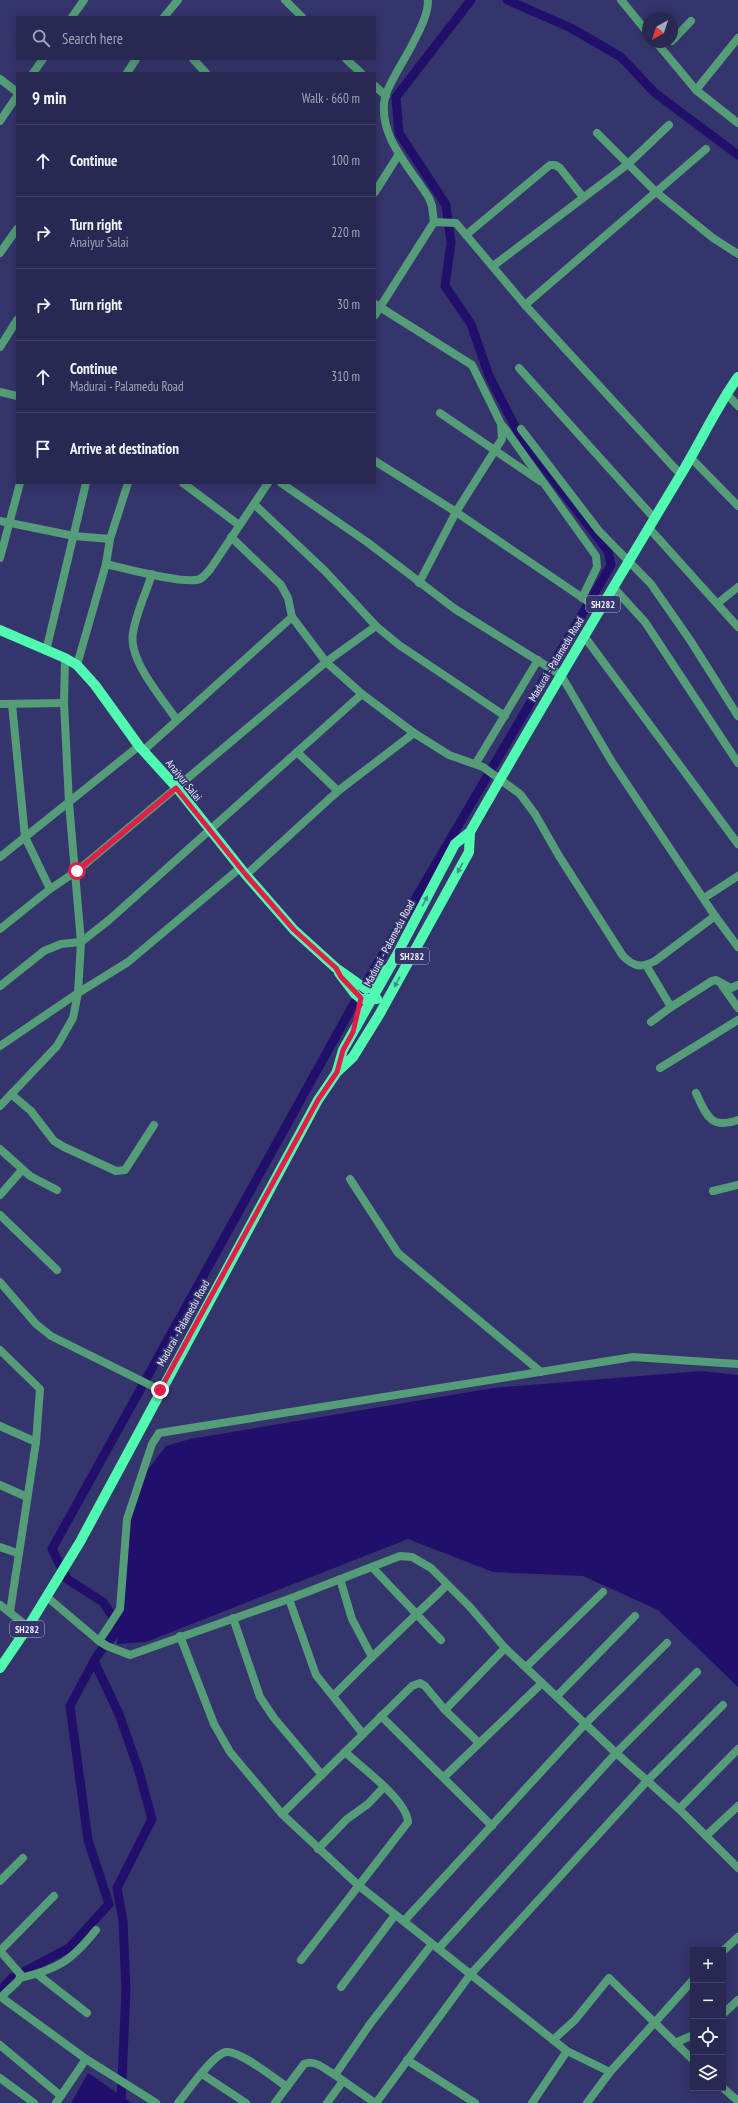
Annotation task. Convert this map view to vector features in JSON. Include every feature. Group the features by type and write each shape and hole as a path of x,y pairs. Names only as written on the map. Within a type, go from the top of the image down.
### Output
{"main road":[{"name":"Madurai - Palamedu Road","path":"0,1668 28,1627 74,1552 160,1390 318,1100 337,1072 353,1057 379,1015 469,852 470,832 498,776 681,475 726,393 738,377"},
{"name":"Anaiyur Salai","path":"0,630 65,658 77,665 95,685 142,748 243,872 294,930 361,992"},
{"name":"Madurai - Palamedu Road","path":"337,1072 343,1050 395,958 455,844 470,832"},
{"path":"412,925 424,933"},
{"path":"353,1032 361,992 395,958"},
{"path":"361,992 372,999 379,1015"},
{"path":"372,999 388,998"}],"street":[{"path":"73,16 84,0"},
{"path":"165,16 178,0"},
{"path":"285,0 301,16"},
{"path":"428,0 427,14 419,32 379,92 386,128 390,140 429,198 436,222 377,306 472,365 501,424 588,544 598,562 582,598"},
{"path":"621,0 642,26"},
{"path":"678,35 691,21"},
{"path":"696,90 738,38"},
{"path":"661,48 696,90 737,120"},
{"path":"663,51 666,48"},
{"path":"34,72 42,60"},
{"path":"129,72 135,60"},
{"path":"194,60 205,72"},
{"path":"347,60 360,72"},
{"path":"0,79 16,91"},
{"path":"0,121 16,97"},
{"path":"493,266 628,164 669,126"},
{"path":"597,133 656,192 714,238 738,253"},
{"path":"525,305 706,149"},
{"path":"376,190 399,154"},
{"path":"466,235 550,165 555,165 560,168 583,197"},
{"path":"436,222 456,223 525,305 681,475"},
{"path":"0,253 16,230"},
{"path":"0,347 16,322"},
{"path":"520,368 654,518"},
{"path":"0,392 16,396"},
{"path":"726,393 738,406"},
{"path":"440,413 495,452 546,485"},
{"path":"418,583 456,512 502,439 501,424"},
{"path":"521,428 599,531 650,584 665,604 738,716"},
{"path":"691,458 738,506"},
{"path":"376,462 456,512 599,609"},
{"path":"0,558 20,484"},
{"path":"46,651 86,484"},
{"path":"77,665 106,564 110,539 128,484"},
{"path":"184,484 239,525"},
{"path":"106,564 152,574 192,580 199,579 211,568 267,484"},
{"path":"282,484 367,542 418,583 455,609 560,675 612,762 715,916 738,947"},
{"path":"254,504 325,571 376,626 416,658 505,716"},
{"path":"0,522 74,536 110,539"},
{"path":"648,527 738,627"},
{"path":"231,537 281,585 288,598 292,617 326,662 362,694 414,733 449,755 460,760 479,765 498,776 520,794 528,803 559,856 622,956 637,967 646,966 715,916"},
{"path":"152,574 132,633 133,650 138,662 176,719"},
{"path":"613,587 645,622 738,763"},
{"path":"718,603 738,587"},
{"path":"0,857 142,748 292,617"},
{"path":"0,929 77,871 326,662 376,626"},
{"path":"584,636 738,844"},
{"path":"0,1106 57,1046 73,1018 78,993 81,942 77,871 69,803 64,703 65,658"},
{"path":"479,765 505,716 538,660"},
{"path":"0,986 44,951 53,946 81,942 210,831 362,694"},
{"path":"0,704 64,703"},
{"path":"12,704 25,837 50,890"},
{"path":"0,1046 78,993 128,962 243,872 338,791 414,733"},
{"path":"297,752 338,791"},
{"path":"704,898 738,876"},
{"path":"646,966 671,1007"},
{"path":"651,1022 671,1007 712,981 719,982 731,988 738,984"},
{"path":"719,982 738,1008"},
{"path":"660,1068 738,1020"},
{"path":"11,1094 31,1111 54,1141 73,1153 116,1171 126,1170 154,1125"},
{"path":"696,1094 706,1114 714,1122 722,1124 738,1120"},
{"path":"0,1148 22,1170 40,1182 57,1190"},
{"path":"0,1195 22,1170"},
{"path":"350,1179 398,1253 541,1372"},
{"path":"713,1191 738,1185"},
{"path":"0,1215 57,1270"},
{"path":"0,1282 36,1324 51,1336 160,1390"},
{"path":"0,1350 40,1389 36,1442 17,1553 10,1612"},
{"path":"99,1641 120,1610 127,1519 152,1444 160,1433 633,1357 738,1364"},
{"path":"0,1426 36,1442"},
{"path":"0,1485 27,1497"},
{"path":"0,1547 17,1553"},
{"path":"49,1593 99,1641 107,1646 130,1655 180,1636 289,1599 400,1556 412,1557 431,1568 505,1648 616,1753 679,1809 738,1867"},
{"path":"372,1567 441,1640"},
{"path":"340,1579 352,1619 372,1657"},
{"path":"333,1696 416,1613 447,1585"},
{"path":"526,1667 603,1592"},
{"path":"289,1599 316,1675 363,1734"},
{"path":"0,1605 28,1627"},
{"path":"557,1696 635,1616"},
{"path":"233,1618 260,1697 274,1718 322,1775"},
{"path":"180,1636 214,1724 230,1752 282,1814 358,1885 552,2040 567,2051 610,2072"},
{"path":"404,1921 585,1724 667,1643"},
{"path":"446,1710 505,1648"},
{"path":"335,2075 370,2024 436,1946 616,1753 697,1672"},
{"path":"282,1814 412,1686 420,1683 480,1743"},
{"path":"444,1777 542,1683"},
{"path":"275,2103 304,2064 308,2062 315,2063 335,2075 375,2103 470,1975 647,1781 722,1705"},
{"path":"381,1716 492,1826"},
{"path":"679,1809 738,1749"},
{"path":"301,1960 408,1822 404,1808 345,1752"},
{"path":"318,1849 347,1819 363,1808 384,1788"},
{"path":"706,1836 738,1806"},
{"path":"0,1881 23,1858"},
{"path":"20,1975 0,1951 54,1896"},
{"path":"341,1987 395,1915"},
{"path":"96,1930 65,1963 37,1974 20,1975 1,1997 86,2059 156,2103"},
{"path":"726,1948 738,1937"},
{"path":"37,1974 87,2013"},
{"path":"552,2040 575,2020 608,1978 690,2057"},
{"path":"587,2103 610,2072 690,1983"},
{"path":"726,2011 738,2000"},
{"path":"675,2043 690,2036"},
{"path":"0,2045 61,2096"},
{"path":"532,2103 567,2051"},
{"path":"178,2103 222,2053 227,2052 237,2054 287,2087"},
{"path":"56,2103 86,2059"},
{"path":"407,2060 475,2103"},
{"path":"202,2074 246,2103"},
{"path":"0,2078 34,2103"},
{"path":"327,2103 343,2081"},
{"path":"726,2091 738,2101"}],"shaded area":[{"path":"701,1371 738,1375 738,1687 658,1610 583,1576 493,1572 408,1539 146,1642 117,1644 125,1526 142,1477 166,1446 190,1439 493,1388"},
{"path":"88,2073 132,2103 71,2103"}],"waterway":[{"path":"121,2103 126,1989 123,1921 117,1888 152,1819 138,1768 119,1714 94,1661 119,1626 103,1602 67,1579 52,1549 352,1007 611,565 608,551 520,436 489,376 471,324 445,286 451,243 446,205 399,133 396,97 471,0"},
{"path":"507,0 571,28 621,57 655,93 738,155"},
{"path":"0,1991 12,1978 69,1948 109,1904 88,1840 70,1706 94,1661"}],"route":[{"path":"77,871 176,788 246,875 294,930 336,968 341,977 355,994 361,998 353,1032 343,1050 337,1072 318,1100 160,1390"}]}
